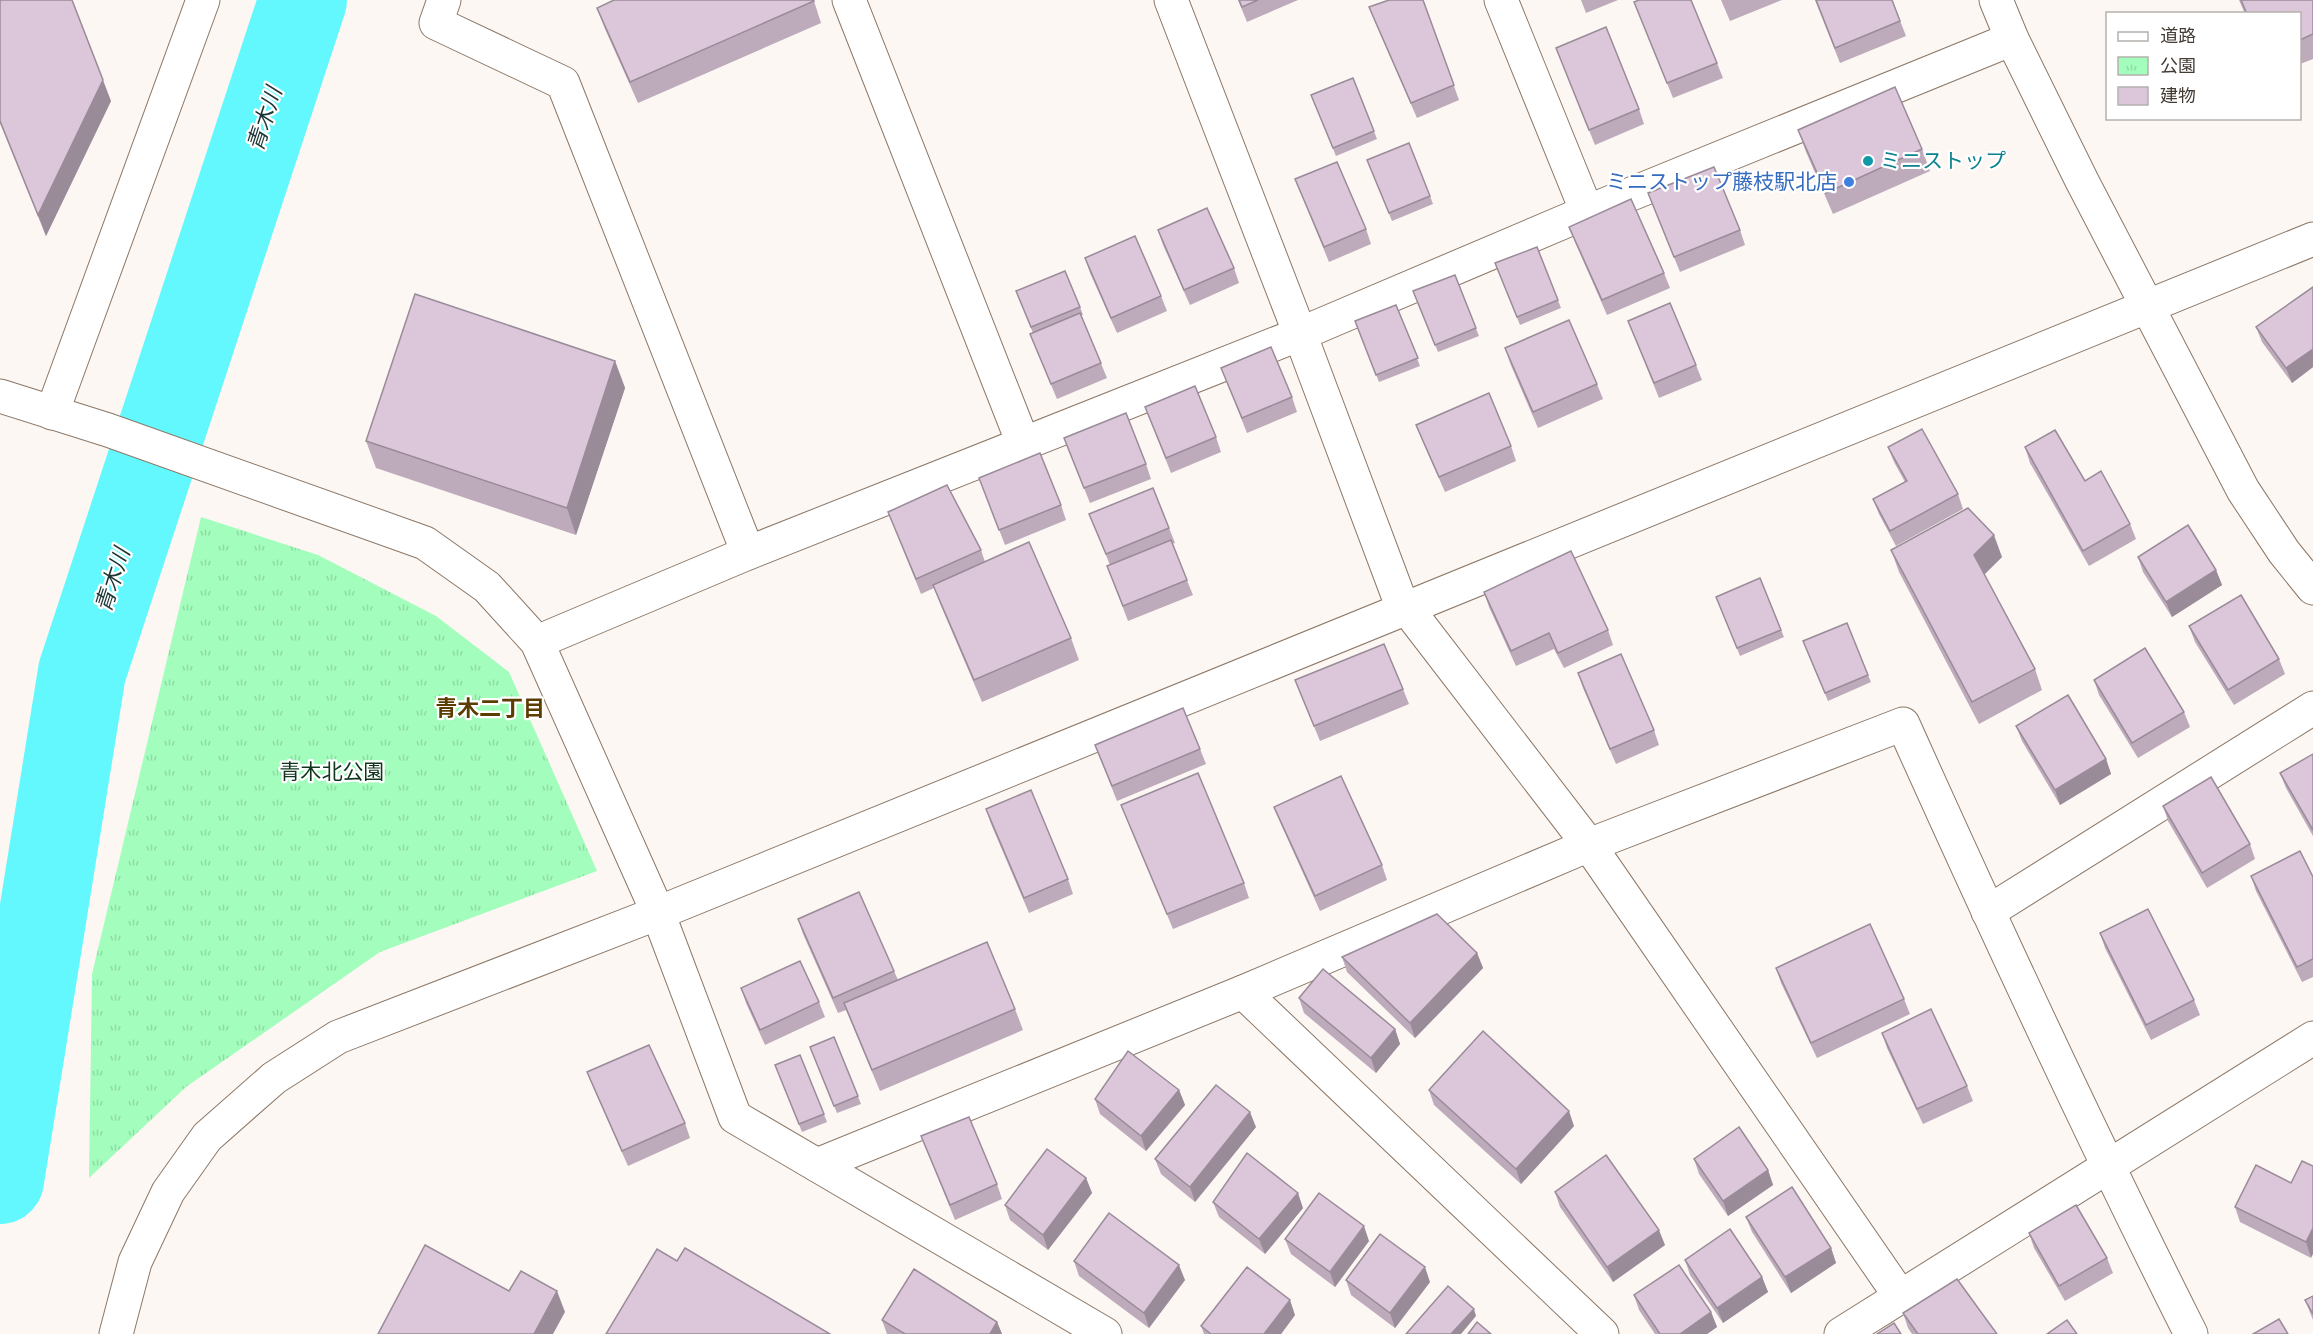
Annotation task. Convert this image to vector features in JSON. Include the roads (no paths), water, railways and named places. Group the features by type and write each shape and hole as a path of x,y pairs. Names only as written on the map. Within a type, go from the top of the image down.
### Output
{"street":[{"path":"52,413 203,0"},
{"path":"444,0 436,23 563,83 748,553"},
{"path":"849,0 1023,443"},
{"path":"1171,0 1399,598 1588,845 1900,1296"},
{"path":"1501,0 1587,212"},
{"path":"1996,0 2012,39 2082,181 2243,490 2284,552 2313,588"},
{"path":"537,642 748,553 1300,334 1587,212 2012,39"},
{"path":"116,1334 135,1263 168,1192 207,1137 274,1078 338,1037 658,913 2313,239"},
{"path":"0,396 108,430 425,543 487,588 537,642 658,913 735,1117 1105,1334"},
{"path":"1988,912 2313,708"},
{"path":"817,1165 1243,992 1588,845 1903,724 2108,1168 2191,1334"},
{"path":"1243,992 1602,1334"},
{"path":"1841,1334 2313,1038"}],"waterway":[{"name":"青木川","path":"0,1180 82,672 303,0"}],"place":[{"name":"ミニストップ","path":"1868,161"},
{"name":"ミニストップ藤枝駅北店","path":"1849,182"}],"district":[{"name":"青木二丁目","path":"490,708"}],"park label":[{"name":"青木北公園","path":"332,772"}]}
